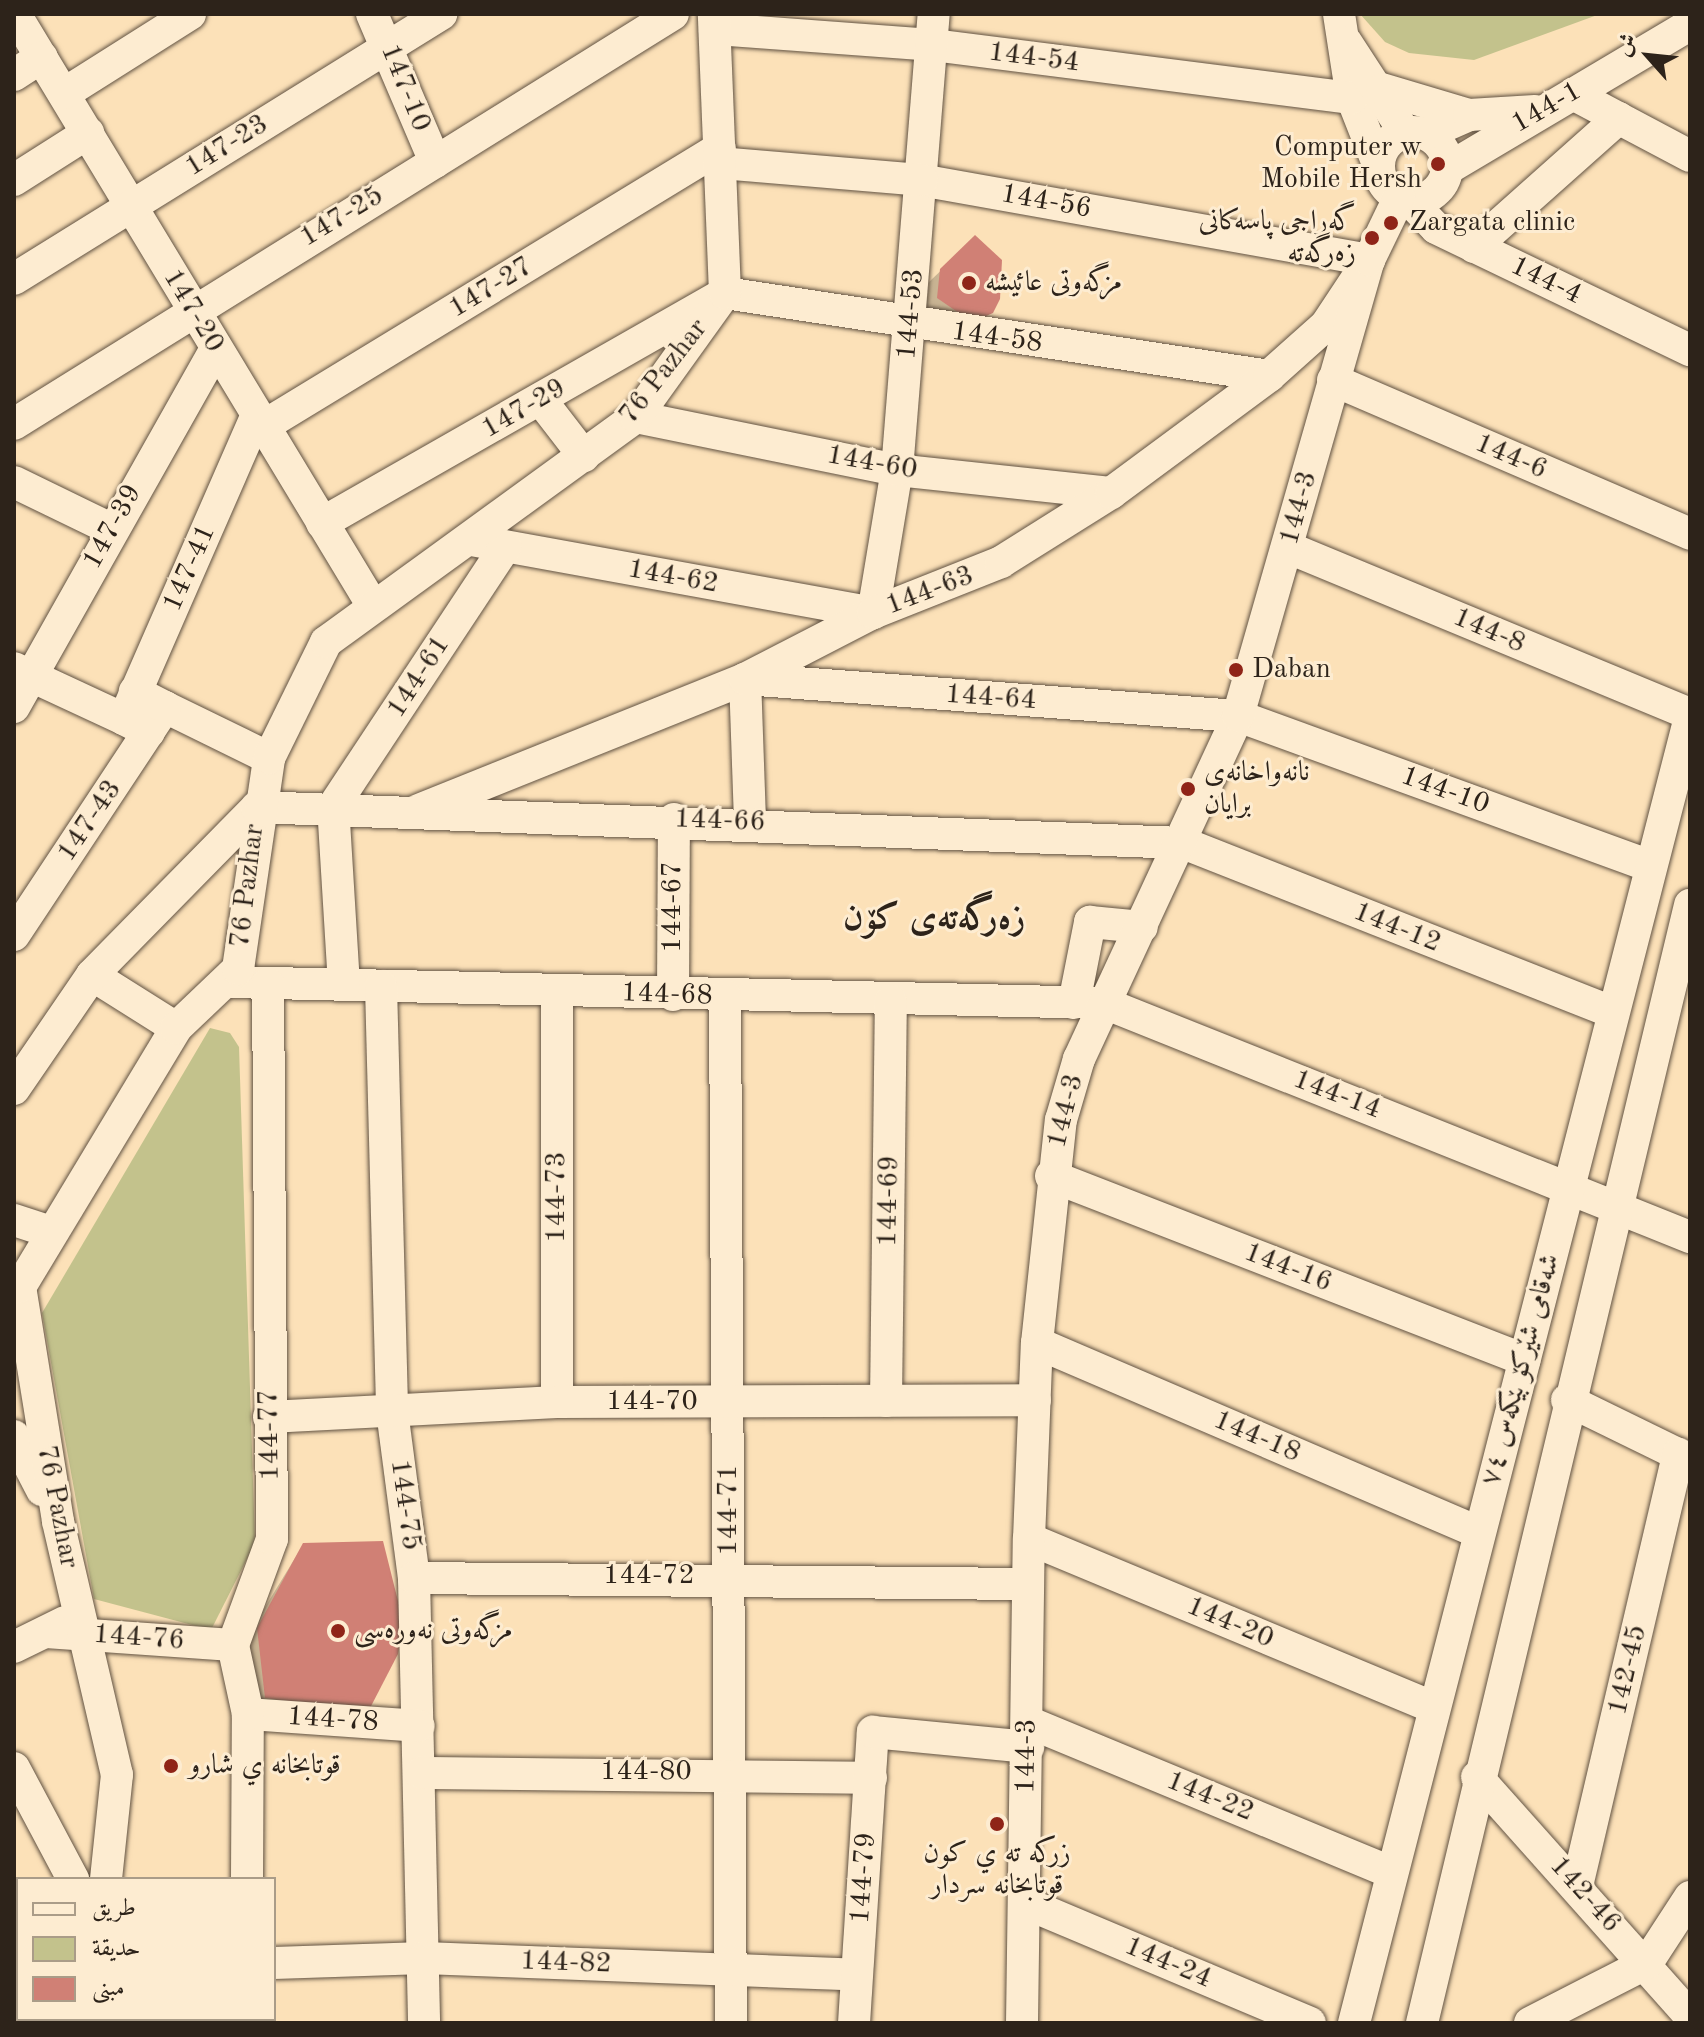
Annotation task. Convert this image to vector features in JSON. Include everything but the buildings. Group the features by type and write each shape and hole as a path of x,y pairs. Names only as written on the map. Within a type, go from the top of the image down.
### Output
{"street":[{"path":"65,93 190,14"},
{"name":"147-10","path":"372,14 389,45 435,162"},
{"name":"147-23","path":"14,279 441,14"},
{"name":"147-25","path":"14,424 191,308 435,162 673,14"},
{"name":"147-20","path":"23,16 42,57 259,422 373,606"},
{"name":"144-54","path":"715,22 933,30 1367,94 1469,115"},
{"name":"76 Pazhar","path":"106,1877 117,1775 58,1521 19,1314 23,1277 176,1028 230,982 242,950 257,807 269,758 326,642 373,606 472,540 636,417 725,293 715,22"},
{"name":"144-1","path":"1393,187 1431,196 1447,169 1538,111 1573,94 1690,25"},
{"path":"1342,28 1367,94 1393,187"},
{"name":"144-53","path":"873,613 897,470 933,30"},
{"path":"14,75 42,57"},
{"path":"1367,94 1416,133 1443,148 1447,169"},
{"path":"1573,94 1690,156"},
{"path":"1393,187 1387,144 1469,115 1538,111"},
{"path":"1474,247 1619,118"},
{"path":"14,180 88,133"},
{"name":"144-56","path":"720,155 922,180 1371,256"},
{"name":"147-27","path":"259,422 720,155"},
{"name":"144-4","path":"1393,187 1436,228 1690,350"},
{"name":"144-3","path":"1022,2023 1028,1734 1027,1584 1037,1343 1051,1176 1089,1003 1142,927 1183,843 1238,716 1289,548 1333,380 1393,187"},
{"name":"144-63","path":"419,810 745,679 873,613 956,586 1111,493 1269,376 1326,325 1371,256"},
{"name":"144-58","path":"725,293 911,327 1269,376"},
{"name":"147-29","path":"322,523 725,293"},
{"name":"147-39","path":"14,707 22,672 111,529 216,348"},
{"name":"144-6","path":"1333,380 1690,534"},
{"path":"540,399 584,456"},
{"name":"144-60","path":"636,417 897,470 1111,493"},
{"name":"147-41","path":"143,713 259,422"},
{"path":"14,483 111,529"},
{"name":"144-62","path":"472,540 873,613"},
{"name":"144-61","path":"333,807 505,547"},
{"name":"144-8","path":"1289,548 1690,715"},
{"path":"22,672 269,758"},
{"path":"745,679 750,821"},
{"name":"144-64","path":"745,679 1238,716"},
{"name":"147-43","path":"14,935 143,713"},
{"name":"شەقامی شێرکۆ بێکەس ٧٤","path":"1354,2023 1432,1707 1571,1186 1612,1012 1690,715"},
{"name":"144-10","path":"1238,716 1651,866"},
{"path":"14,1089 92,975 257,807"},
{"name":"144-66","path":"257,807 750,821 1183,843"},
{"path":"333,807 344,985"},
{"name":"144-67","path":"673,995 674,819"},
{"name":"144-12","path":"1183,843 1612,1012"},
{"name":"شەقامی شێرکۆ بێکەس ٧٤","path":"1422,2023 1567,1400 1621,1206 1684,952 1690,905"},
{"path":"1089,1003 1090,922 1142,927"},
{"path":"92,975 176,1028"},
{"name":"144-68","path":"230,982 891,1001 1089,1003"},
{"name":"144-77","path":"233,1645 272,1539 268,983"},
{"name":"144-75","path":"381,986 392,1411 414,1578 421,1773 424,2023"},
{"name":"144-73","path":"557,991 557,1402"},
{"name":"144-71","path":"725,996 731,2023"},
{"name":"144-69","path":"886,1401 891,1001"},
{"name":"144-14","path":"1089,1003 1571,1186 1690,1237"},
{"name":"144-16","path":"1051,1176 1525,1360"},
{"path":"14,1220 50,1232"},
{"name":"144-18","path":"1037,1343 1477,1532"},
{"name":"144-70","path":"269,1417 557,1402 1035,1400"},
{"path":"1567,1400 1684,1457"},
{"path":"14,1436 58,1521"},
{"name":"142-45","path":"1577,1886 1684,1457"},
{"name":"144-20","path":"1029,1539 1432,1707"},
{"name":"144-72","path":"414,1578 729,1576 1027,1584"},
{"path":"14,1647 46,1632 81,1625"},
{"name":"144-76","path":"81,1625 233,1645"},
{"path":"233,1645 248,1714 247,1877"},
{"name":"144-78","path":"248,1714 419,1726"},
{"name":"144-22","path":"873,1732 1028,1734 1391,1872"},
{"name":"144-79","path":"854,2023 873,1732"},
{"path":"14,1769 72,1877"},
{"name":"144-80","path":"421,1773 730,1772 871,1778"},
{"name":"142-46","path":"1477,1777 1647,1963 1690,2016"},
{"path":"1530,2023 1647,1963 1690,1897"},
{"name":"144-24","path":"1025,1903 1310,2023"},
{"name":"144-82","path":"276,1963 424,1958 857,1975"}],"green space":[{"path":"1360,14 1600,14 1474,60 1409,53 1385,42"},
{"path":"210,1028 230,1033 239,1047 255,1543 211,1630 94,1599 42,1313"}],"place":[{"name":"Computer w Mobile Hersh","path":"1438,164"},
{"name":"Zargata clinic","path":"1391,223"},
{"name":"گەراجی پاسەکانی زەرگەتە","path":"1372,238"},
{"name":"مزگەوتی عائیشە","path":"969,283"},
{"name":"Daban","path":"1236,670"},
{"name":"نانەواخانەی برایان","path":"1188,789"},
{"name":"مزگەوتی نەورەسی","path":"338,1631"},
{"name":"قوتابخانه ي شارو","path":"171,1766"},
{"name":"زركه ته ي كون قوتابخانه سردار","path":"997,1824"}],"district":[{"name":"زەرگەتەی کۆن","path":"934,920"}]}
